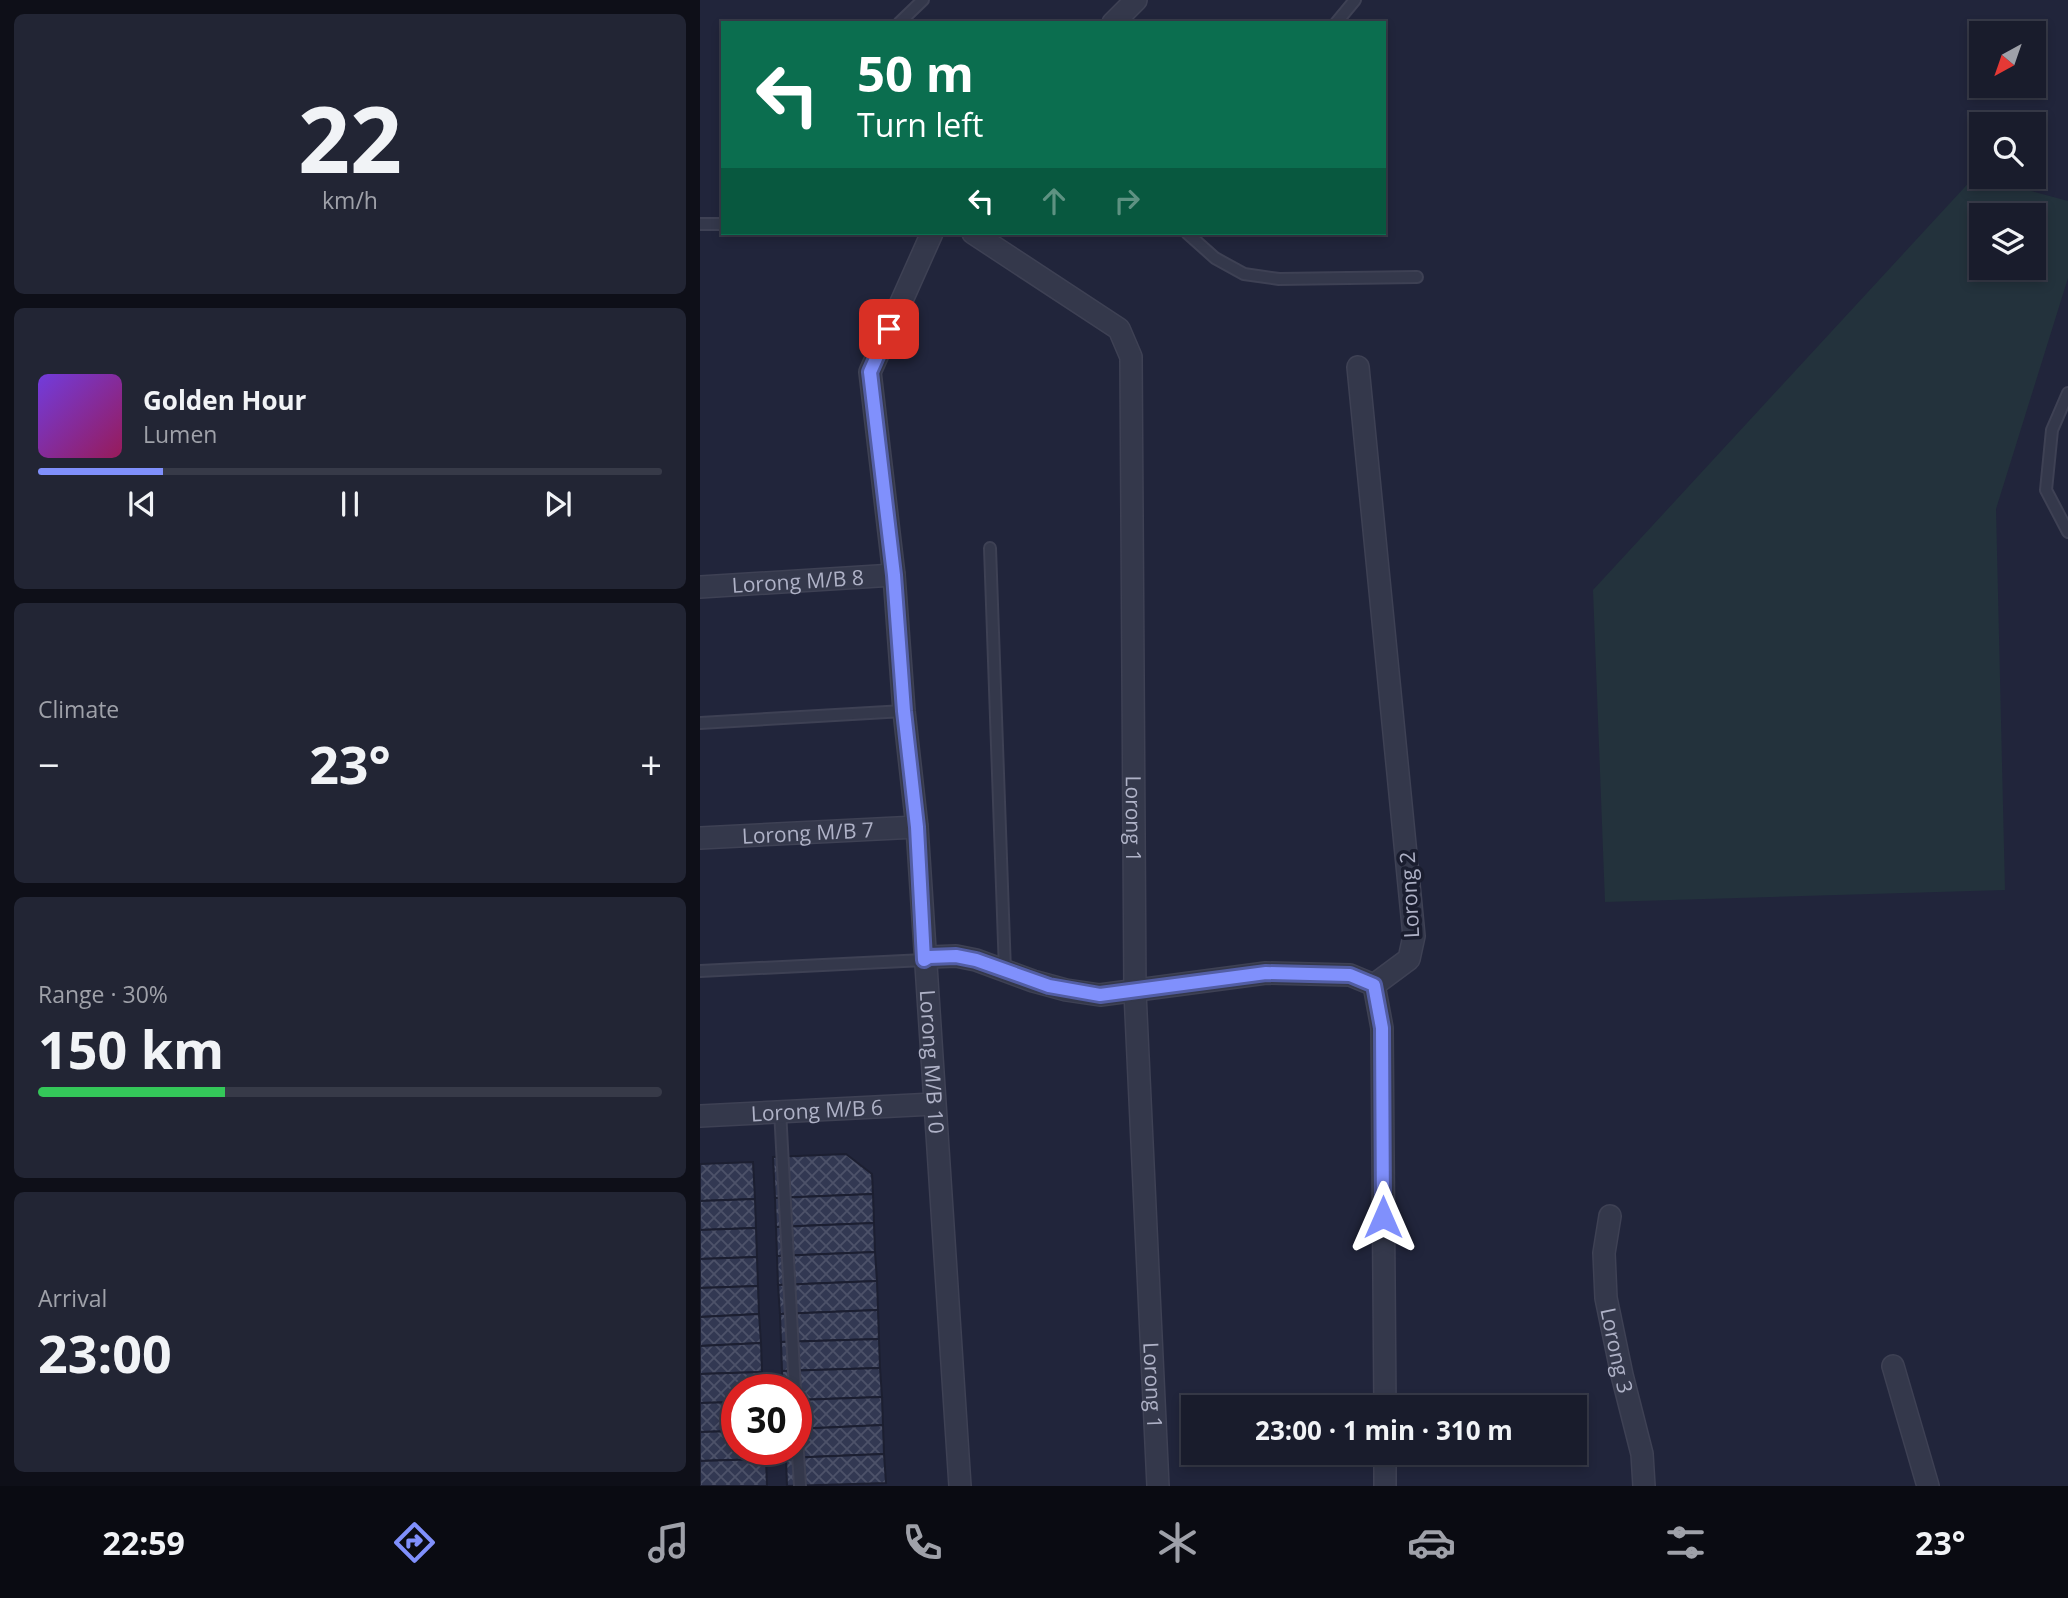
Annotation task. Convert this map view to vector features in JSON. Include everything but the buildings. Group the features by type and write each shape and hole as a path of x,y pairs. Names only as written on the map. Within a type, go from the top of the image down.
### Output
{"street":[{"name":"Lorong M/B 10","path":"931,235 870,372 894,575 904,711 917,827 960,1486"},
{"name":"Lorong 1","path":"977,235 1119,329 1131,357 1135,992 1158,1486"},
{"name":"Lorong 2","path":"1358,367 1414,936 1409,959 1374,985"},
{"name":"Lorong M/B 8","path":"700,587 894,575"},
{"name":"Lorong M/B 7","path":"700,838 917,827"},
{"path":"924,960 929,957 956,956 1066,990 1100,995 1266,973 1350,975 1374,985 1382,1028 1384,1395"},
{"name":"Lorong M/B 6","path":"700,1116 934,1104"},
{"name":"Lorong 3","path":"1610,1216 1604,1252 1606,1298 1642,1454 1644,1486"},
{"path":"1894,1366 1928,1486"},
{"path":"1385,1465 1385,1486"}],"lane":[{"path":"901,21 923,0"},
{"path":"1338,21 1354,0"},
{"path":"700,224 721,224"},
{"path":"1189,235 1215,258 1244,274 1279,279 1417,277"},
{"path":"2068,393 2052,430 2046,489 2068,532"},
{"path":"990,548 1005,971"},
{"path":"700,723 904,711"},
{"path":"700,971 924,960"},
{"path":"780,1110 793,1374"},
{"path":"799,1465 800,1486"}],"shaded area":[{"path":"1969,183 1969,189 2023,189 2068,201 2068,278 1996,509 2005,890 1605,902 1593,590"}],"route":[{"path":"889,329 870,372 894,575 922,891 924,960 929,957 956,956 976,960 1049,986 1100,995 1266,973 1350,975 1374,985 1382,1028 1383,1217"}]}
